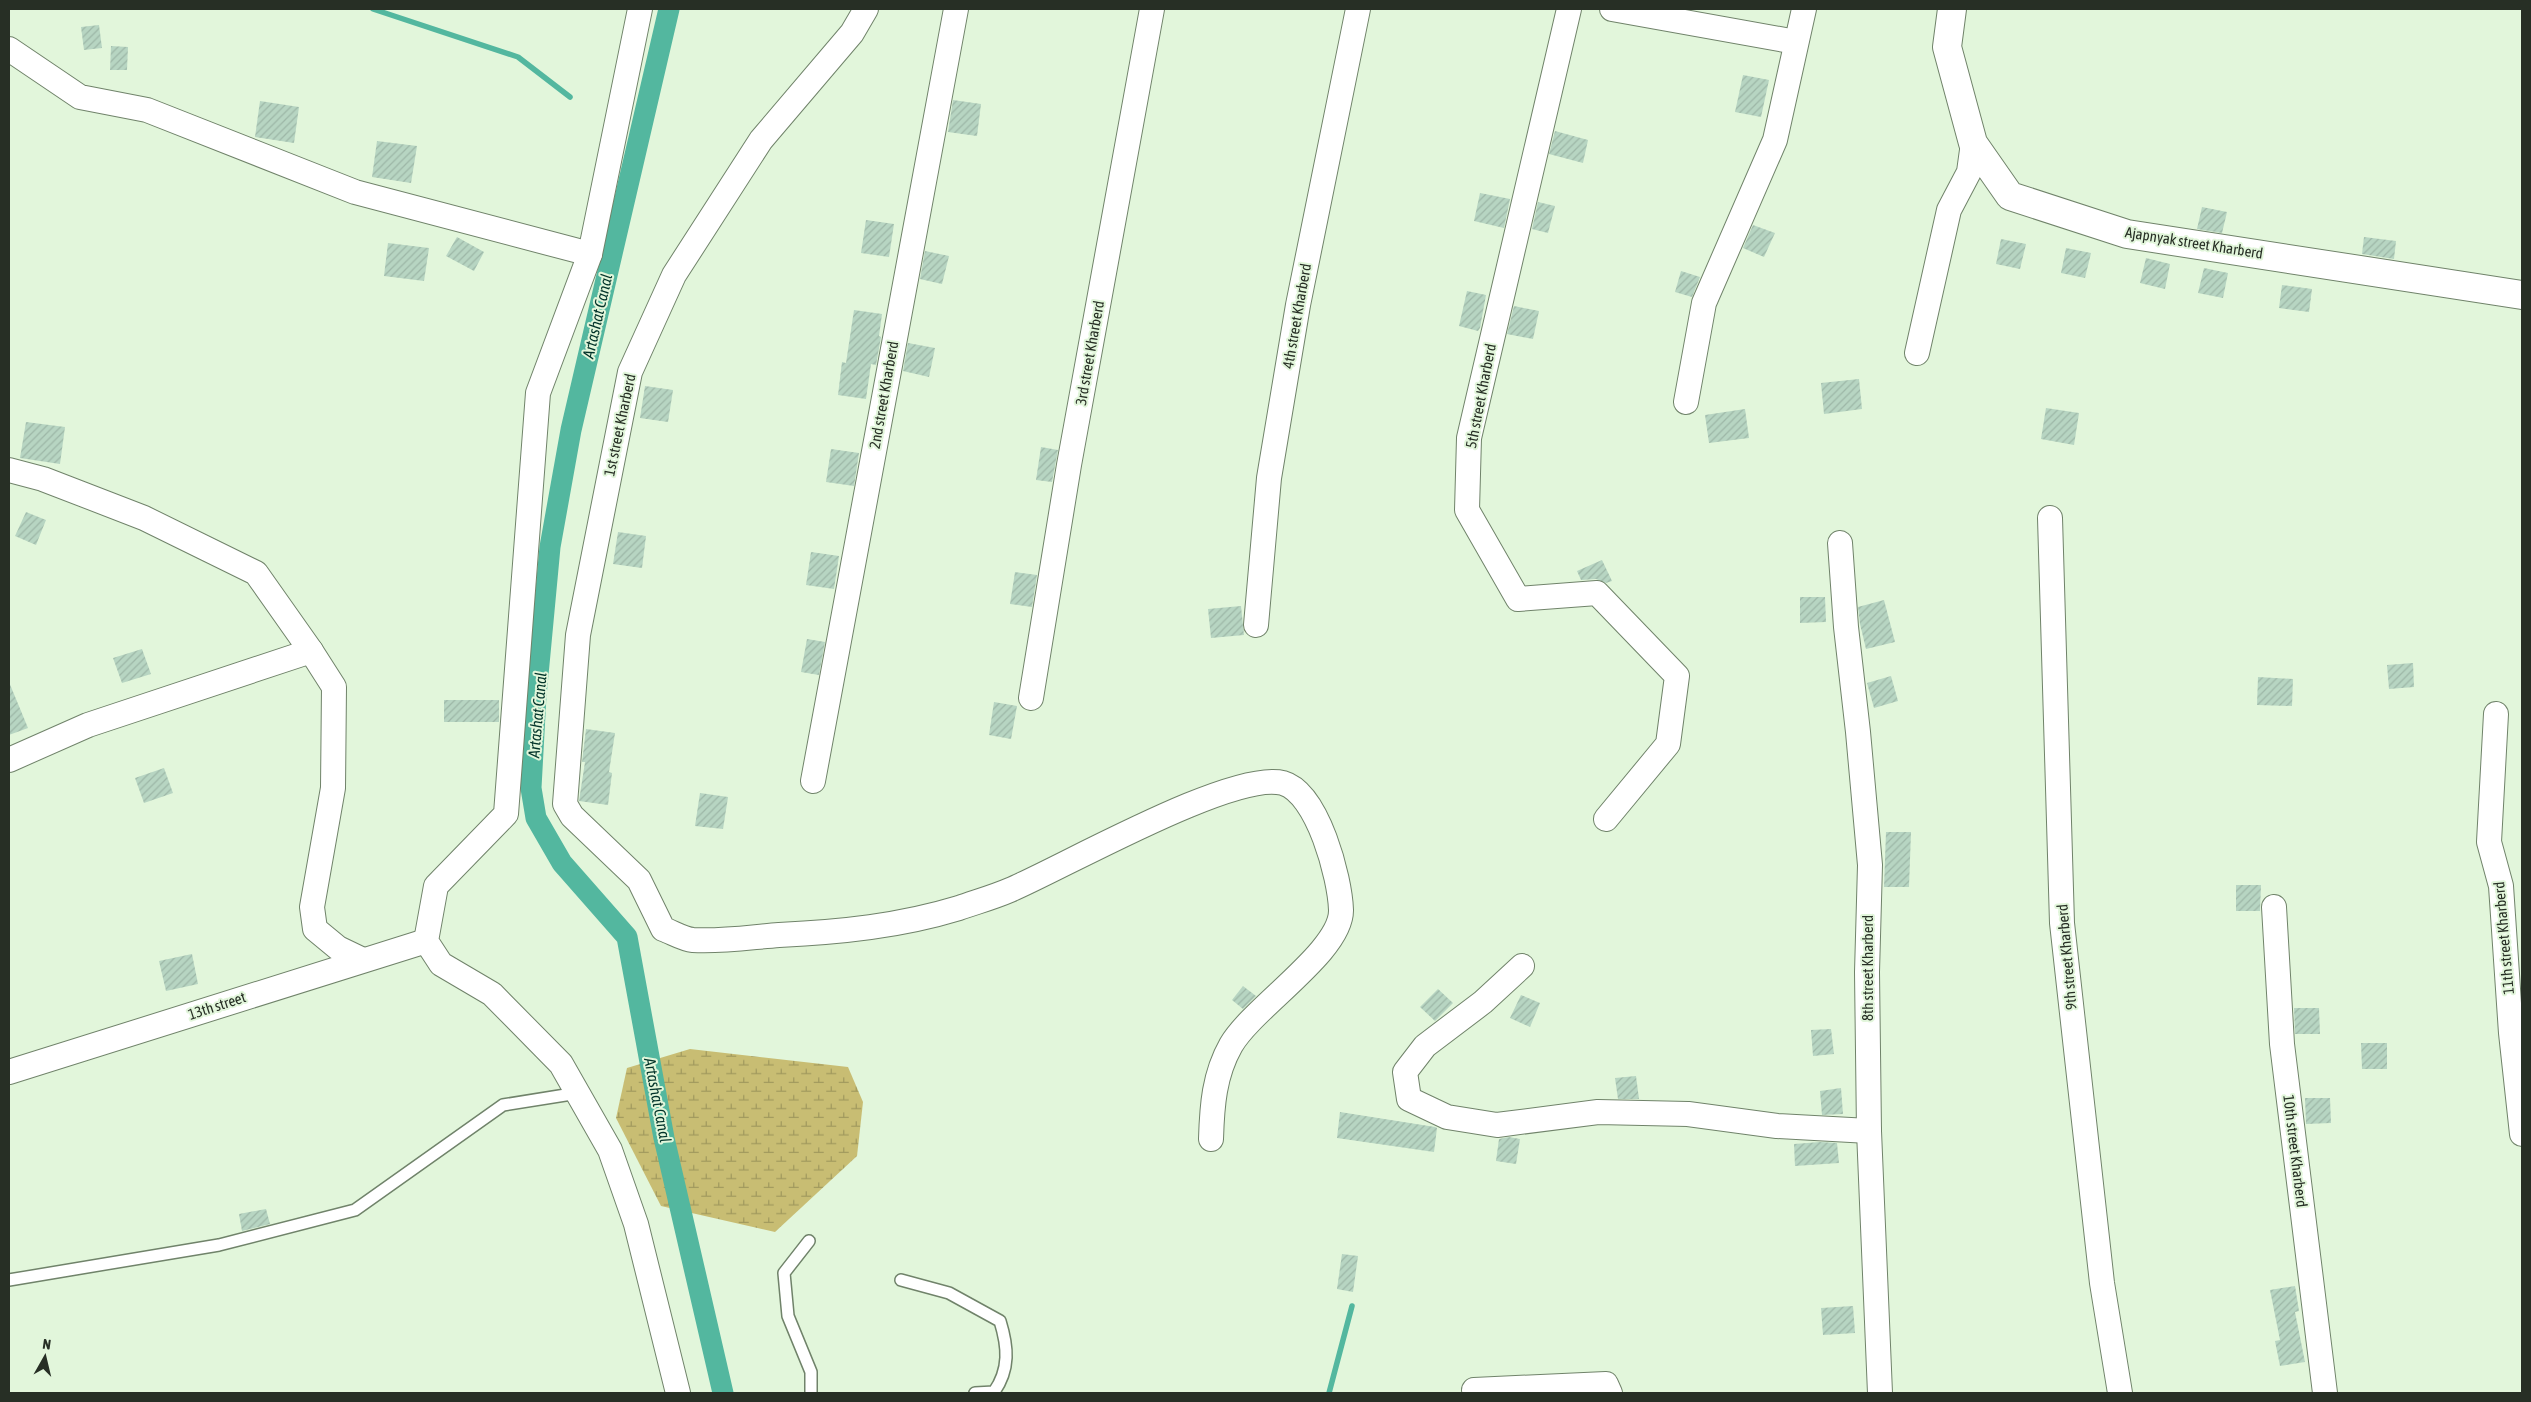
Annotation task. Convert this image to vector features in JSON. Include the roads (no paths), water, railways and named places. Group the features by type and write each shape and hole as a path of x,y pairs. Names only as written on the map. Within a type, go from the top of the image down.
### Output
{"street":[{"path":"640,9 590,254 538,393 506,814 436,886 426,941 440,964 492,994 561,1064 610,1150 636,1224 678,1393"},
{"name":"1st street Kharberd","path":"866,9 852,33 807,88 787,106 756,148 674,275 630,372 578,635 565,804 572,816 639,880 660,925 690,940 852,931 905,922 1000,894 1209,797 1259,782 1284,784 1292,787 1306,802 1322,829 1333,862 1341,910 1340,923 1329,942 1262,1009 1232,1043 1216,1080 1212,1107 1211,1139"},
{"name":"2nd street Kharberd","path":"812,781 956,9"},
{"name":"3rd street Kharberd","path":"1031,698 1069,465 1152,9"},
{"name":"4th street Kharberd","path":"1256,625 1269,478 1298,306 1358,9"},
{"name":"5th street Kharberd","path":"1569,9 1469,438 1467,510 1518,598 1597,593 1677,676 1668,744 1606,819"},
{"path":"1612,9 1796,42"},
{"path":"1686,402 1704,302 1775,140 1804,9"},
{"name":"Ajapnyak street Kharberd","path":"1952,9 1947,47 1973,143 2010,196 2127,234 2522,295"},
{"path":"9,49 80,97 147,110 355,192 590,254"},
{"path":"1917,353 1949,210 1970,172 1973,143"},
{"path":"9,470 43,479 144,518 256,573 334,687 333,788 312,908 315,929 338,948 363,960"},
{"name":"9th street Kharberd","path":"2050,518 2062,923 2102,1284 2120,1393"},
{"name":"8th street Kharberd","path":"1840,543 1846,627 1870,865 1867,972 1869,1130 1880,1393"},
{"path":"9,760 88,725 311,651"},
{"name":"11th street Kharberd","path":"2496,714 2489,842 2502,886 2511,1033 2522,1134"},
{"name":"10th street Kharberd","path":"2274,907 2282,1044 2325,1393"},
{"name":"13th street","path":"9,1072 426,941"},
{"path":"1522,966 1483,1002 1426,1046 1405,1072 1409,1099 1447,1117 1497,1125 1598,1112 1688,1114 1778,1126 1869,1130"},
{"path":"1474,1390 1606,1384 1610,1393"}],"lane":[{"path":"9,1280 219,1245 355,1210 503,1105 578,1093"},
{"path":"809,1241 784,1273 788,1316 811,1372 811,1393"},
{"path":"901,1280 949,1293 1000,1321 1007,1342 1004,1378 994,1392 975,1393"}],"waterway":[{"path":"373,9 518,57 570,97"},
{"name":"Artashat Canal","path":"669,9 571,430 550,547 536,696 531,788 536,818 562,863 627,937 664,1138 723,1393"},
{"path":"1329,1393 1352,1306"}]}
